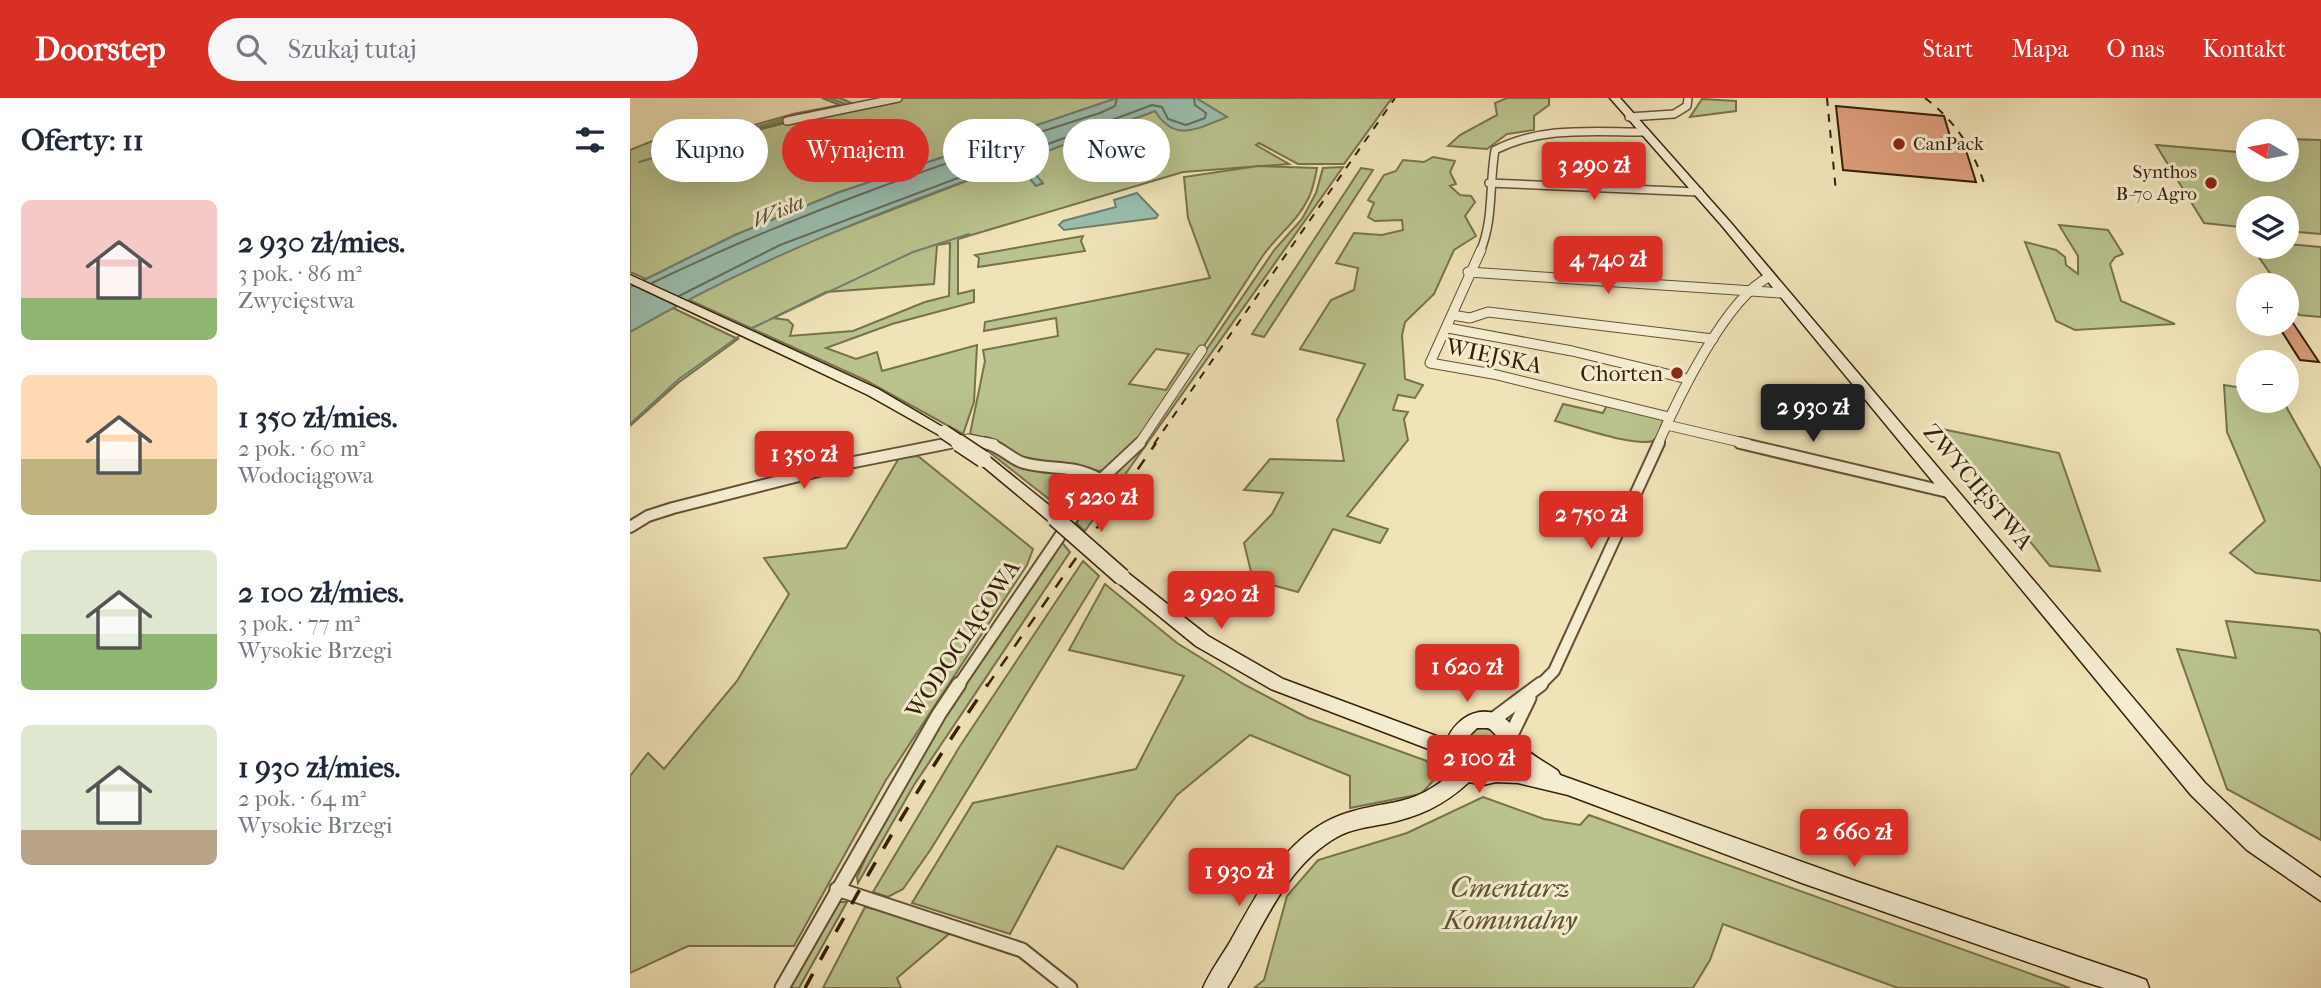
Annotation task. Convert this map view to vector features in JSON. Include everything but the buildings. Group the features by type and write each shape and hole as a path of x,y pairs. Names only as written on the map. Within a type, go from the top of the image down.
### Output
{"main road":[{"name":"ZWYCIĘSTWA","path":"1615,98 1629,117 1699,192 2207,798 2253,843 2321,891"},
{"path":"630,279 883,397 944,432 984,458 1122,578 1191,633 1248,669 1311,699 1401,730 1455,742"},
{"path":"1455,742 1474,722 1490,722 1504,729 1511,744 1559,783"},
{"path":"1455,742 1460,766 1475,775 1519,774 1559,783 1639,815 2138,988"},
{"path":"1494,773 1508,763 1511,744"},
{"path":"1214,988 1277,885 1299,854 1314,840 1349,821 1434,799 1467,771"}],"street":[{"path":"797,119 898,98"},
{"path":"1629,117 1674,114 1687,106 1688,98"},
{"name":"WIEJSKA","path":"1645,132 1524,136 1494,150 1489,183 1492,198 1484,243 1468,272 1448,328 1430,363 1493,374 1668,421"},
{"path":"1489,183 1699,192"},
{"path":"1468,272 1782,293"},
{"path":"1490,722 1530,695 1554,671 1688,379 1713,339 1751,290 1761,280 1769,277"},
{"name":"WIEJSKA","path":"1452,315 1470,318 1488,312 1713,339"},
{"name":"WIEJSKA","path":"1448,328 1572,351 1688,379"},
{"name":"WODOCIĄGOWA","path":"782,988 919,746 1100,479 1136,449 1202,350"},
{"path":"1668,421 1952,493"},
{"path":"630,527 648,516 699,502 854,462 968,439 997,444 1022,463 1078,468 1100,479"},
{"path":"1511,744 1530,695"},
{"path":"838,889 1022,950 1070,988"}],"green space":[{"path":"822,98 840,98 858,106 795,119 782,119 782,122 768,126 768,121 840,105"},
{"path":"903,98 1117,98 1049,121 943,119 943,157 929,162 929,119 803,119"},
{"path":"1196,98 1392,98 1344,164 1298,164 1259,143 1256,145 1289,164 1183,172 1170,176 1170,119 1133,119 1155,111 1227,117"},
{"path":"1507,98 1549,98 1549,105 1534,116 1534,130 1507,134 1487,149 1448,146 1460,135 1497,115 1495,103"},
{"path":"1702,99 1736,101 1736,111 1690,117"},
{"path":"782,124 782,182 869,182 735,235 646,279 630,272 630,150 651,142 651,182 768,182 768,128"},
{"path":"2300,139 2321,140 2321,234 2299,232 2299,196 2236,196 2236,227 2204,223 2156,145 2236,152 2236,182 2300,182"},
{"path":"1063,145 1063,182 1149,182 958,239 958,294 974,290 974,302 892,324 826,348 856,359 877,352 882,371 977,345 974,402 963,434 865,380 687,299 782,252 964,182 1033,182 1036,185 1049,182 1049,150","holes":["950,243 949,296 925,302 853,331 790,336 793,325 788,320 773,318 826,292 934,284 937,245"]},
{"path":"1433,157 1455,161 1450,172 1456,184 1450,186 1460,195 1471,196 1475,202 1465,216 1476,236 1454,250 1434,294 1405,322 1402,335 1405,379 1423,385 1415,398 1398,395 1393,410 1408,412 1404,419 1408,440 1347,516 1388,529 1380,543 1333,529 1298,592 1253,580 1244,543 1272,514 1283,493 1244,490 1270,459 1344,461 1337,420 1365,364 1300,349 1331,300 1354,290 1358,268 1336,263 1354,233 1382,235 1403,230 1402,220 1375,221 1368,217 1374,203 1368,200 1384,175 1396,171 1403,160 1424,162"},
{"path":"1258,166 1317,168 1311,192 1303,207 1262,257 1158,411 1135,441 1114,462 1099,471 1021,459 991,439 970,434 985,361 983,350 1058,336 1056,318 984,331 985,322 1210,278 1188,218 1184,177","holes":["1156,349 1189,354 1166,390 1129,384"]},
{"path":"1343,167 1085,531 1074,521 1101,482 1138,450 1275,249 1302,219 1316,193 1323,168"},
{"path":"1361,168 1373,170 1264,337 1252,334"},
{"path":"2059,225 2108,230 2123,254 2115,257 2110,264 2121,301 2175,324 2075,330 2056,321 2025,242 2056,250 2065,257 2066,265 2078,274 2078,256"},
{"path":"1083,236 1081,241 1085,251 978,267 979,258 975,255"},
{"path":"2299,245 2321,247 2321,317 2299,315 2299,273 2270,273 2260,259 2299,259"},
{"path":"673,308 738,339 678,383 630,426 630,332"},
{"path":"2224,385 2236,387 2236,413 2290,413 2321,469 2321,581 2256,573 2230,553 2265,521 2227,432"},
{"path":"1608,403 1661,418 1663,421 1656,440 1636,442 1555,421 1563,404 1603,413"},
{"path":"1937,428 2059,453 2100,571 2050,566"},
{"path":"975,441 1008,458 1089,475 1090,483 1068,514"},
{"path":"918,456 1033,549 1027,565 886,780 794,946 688,946 630,973 630,776 648,753 664,769 737,681 789,594 764,558 846,548 899,458"},
{"path":"1059,539 1070,552 914,785 858,883 857,877 911,759"},
{"path":"1083,561 1099,576 931,849 903,889 888,897 873,892 960,746"},
{"path":"1105,584 1177,643 1245,685 1308,718 1427,761 1433,781 1421,794 1350,808 1350,776 1250,735 1177,795 1123,869 1057,846 1010,934 912,903 973,803 1136,769 1184,676 1069,650"},
{"path":"2226,621 2318,630 2321,635 2321,840 2227,789 2177,649 2236,658"},
{"path":"1483,728 1491,729 1497,734 1502,740 1502,756 1497,762 1491,767 1483,768 1475,767 1469,762 1464,756 1463,748 1464,740 1469,734 1475,729"},
{"name":"Cmentarz Komunalny","path":"1483,797 1544,819 1580,825 1589,815 2070,988 1898,988 1723,924 1710,960 1693,988 1254,988 1264,980 1287,896 1318,860 1407,833"},
{"path":"839,902 847,902 799,988 789,988 832,908"},
{"path":"865,907 899,915 950,933 897,978 901,988 823,988"}],"water":[{"path":"1117,98 1196,98 1227,117 1187,130 1170,127 1170,119 1161,119 1155,111 1133,119 1063,119 1063,145 1049,150 1049,121"},
{"path":"943,157 943,182 962,182 772,259 630,332 630,287 735,235 837,193 869,182 929,182 929,162"},
{"path":"1137,193 1158,215 1156,218 1064,230 1059,225 1063,221 1116,207 1114,200"}],"waterway":[{"path":"829,98 848,105"},
{"path":"639,162 787,118"},
{"path":"748,330 913,252 969,234"},
{"path":"630,424 679,379 742,334"}],"railway":[{"path":"1154,444 1395,98"},
{"path":"1827,98 1836,192"},
{"path":"1925,98 1945,116 1961,136 1984,183"},
{"path":"987,686 1156,443"},
{"path":"805,988 892,833 988,684"}],"place":[{"name":"CanPack","path":"1899,144"},
{"name":"Synthos B-70 Agro","path":"2211,183"},
{"name":"Chorten","path":"1677,373"}],"water label":[{"name":"Wisła","path":"778,211"}]}
